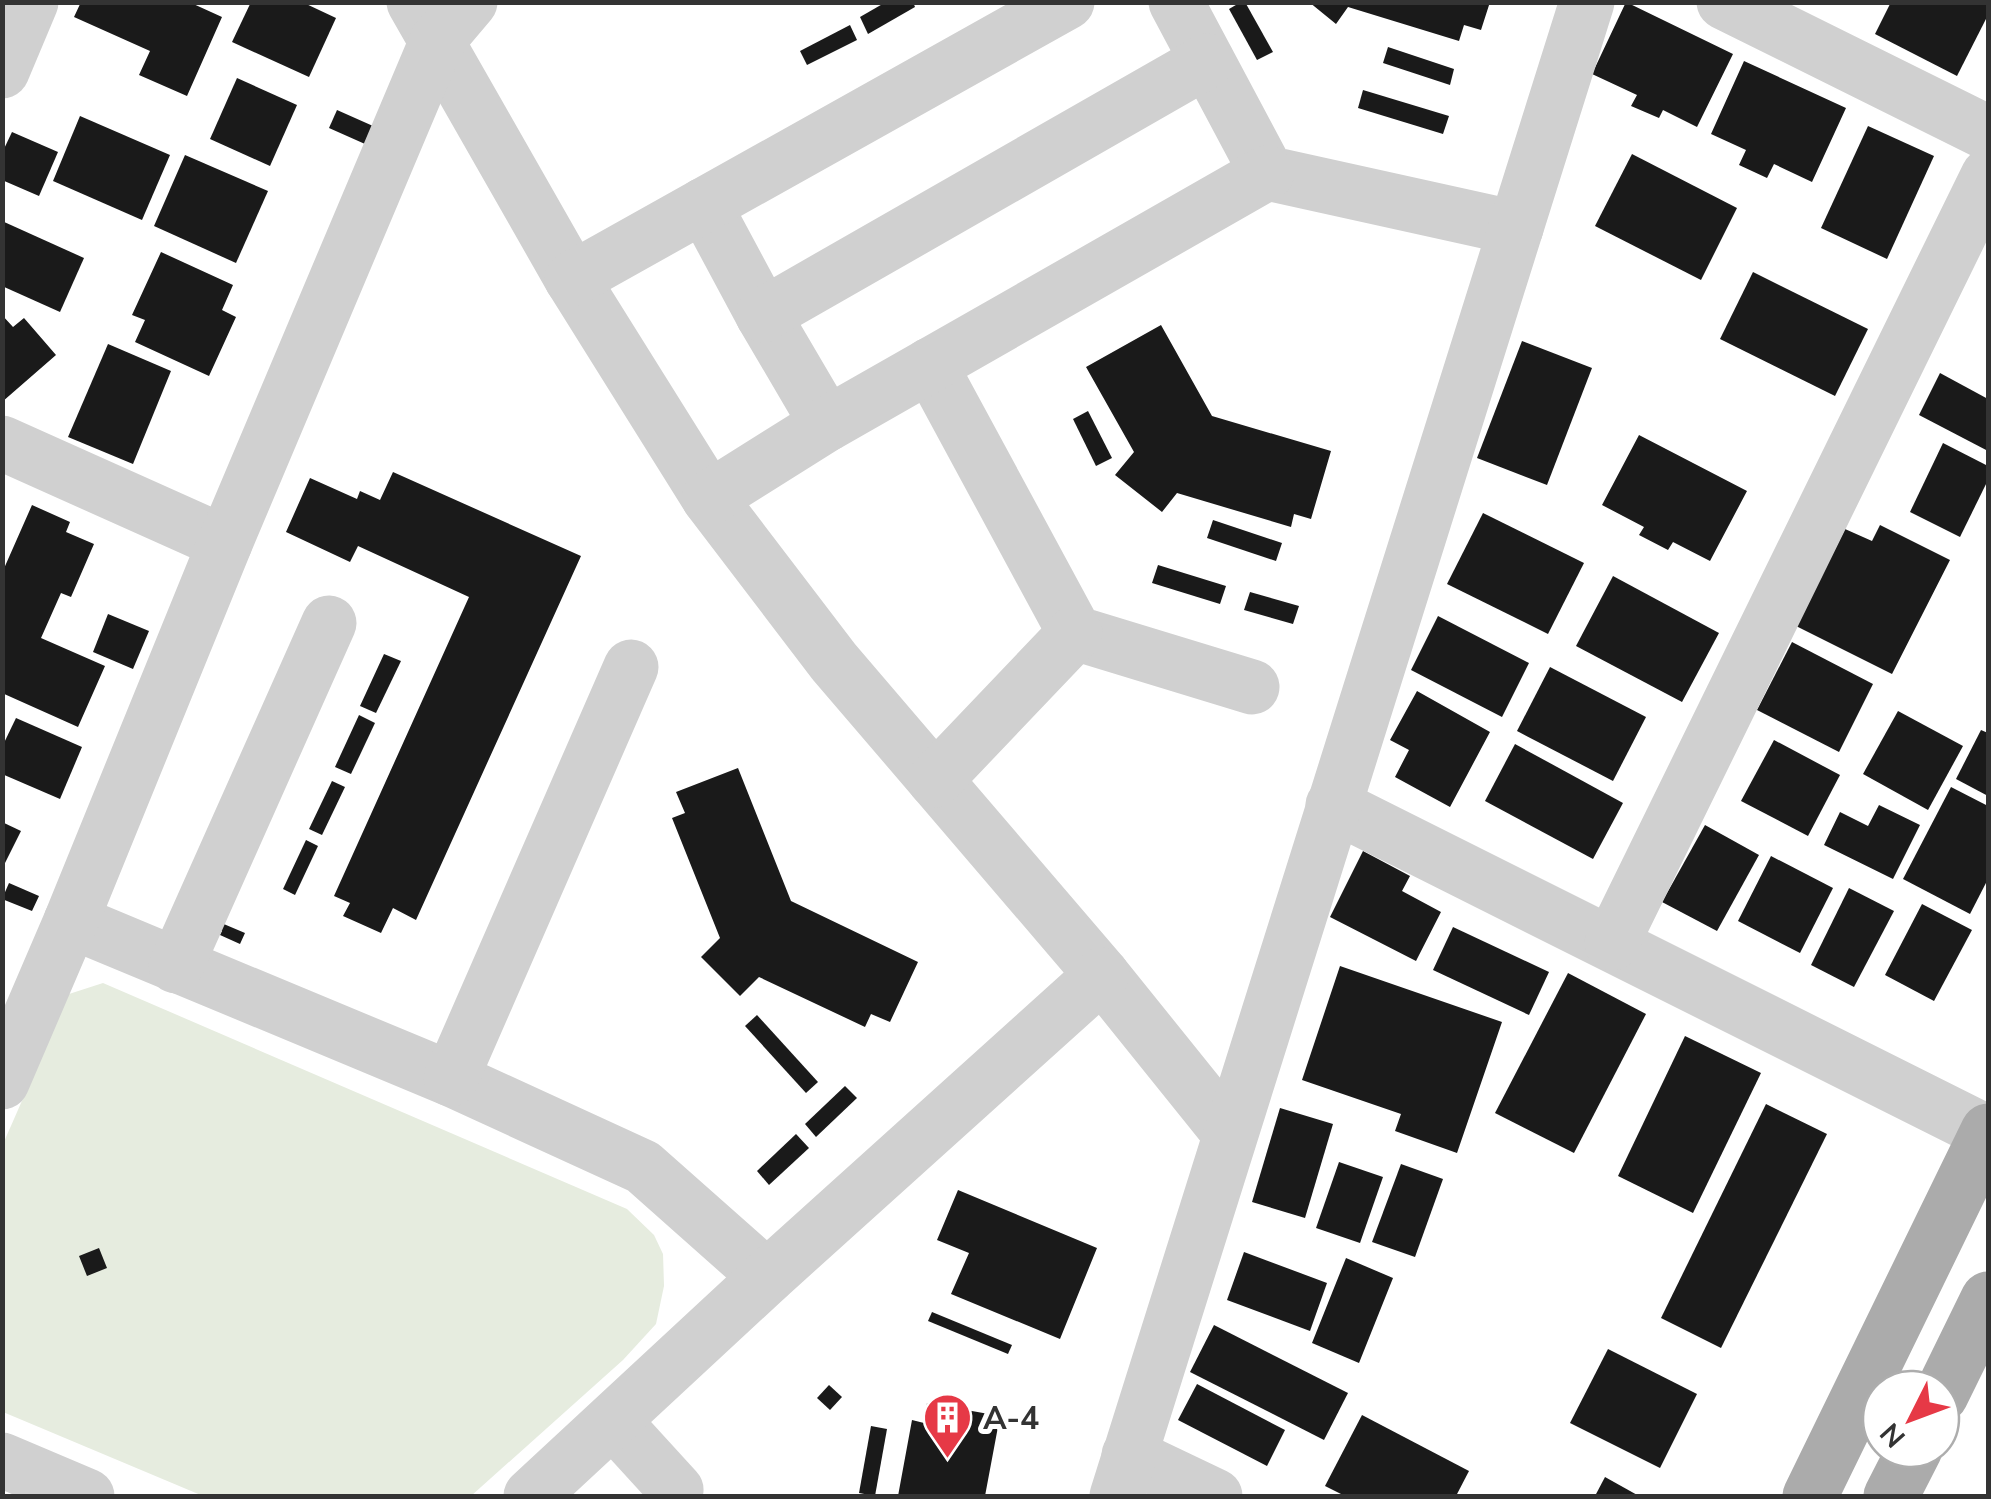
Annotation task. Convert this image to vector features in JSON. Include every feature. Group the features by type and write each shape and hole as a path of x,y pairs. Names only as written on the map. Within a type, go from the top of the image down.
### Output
{"main road":[{"path":"1810,1496 1988,1132"},
{"path":"1954,1369 1988,1298"},
{"path":"1892,1496 1905,1469"}],"street":[{"path":"2,70 31,2"},
{"path":"572,279 1067,2"},
{"path":"1176,2 1267,173"},
{"path":"1214,1496 1123,1476 1587,2"},
{"path":"1724,2 1988,133"},
{"path":"441,15 572,279 709,498 834,662 1102,975 1230,1134"},
{"path":"2,1082 441,15"},
{"path":"763,315 1207,61"},
{"path":"709,498 827,424 1267,173 1516,228"},
{"path":"1612,943 1988,176"},
{"path":"704,206 827,424"},
{"path":"930,365 1074,633 1252,687"},
{"path":"2,443 225,543"},
{"path":"176,966 329,623"},
{"path":"935,780 1074,633"},
{"path":"450,1079 631,667"},
{"path":"1333,806 1988,1132"},
{"path":"70,922 450,1079 643,1167 766,1276"},
{"path":"531,1496 766,1276 1102,975"},
{"path":"613,1421 676,1490 676,1496"},
{"path":"2,1460 86,1496"}],"shaded area":[{"path":"103,983 627,1209 654,1235 663,1254 664,1286 656,1324 623,1360 471,1496 203,1496 3,1412 3,1144 69,994"}],"building":[{"path":"81,2 189,2 222,17 187,96 139,75 150,51 74,17"},
{"path":"251,2 302,2 336,18 309,77 232,42"},
{"path":"886,2 913,2 915,7 868,34 860,17"},
{"path":"1245,2 1273,52 1257,60 1229,9"},
{"path":"1309,2 1490,2 1481,30 1464,25 1459,41 1348,7 1336,24"},
{"path":"1626,2 1733,54 1697,127 1663,110 1659,118 1631,106 1637,95 1592,74"},
{"path":"1891,2 1988,4 1988,15 1957,76 1875,34"},
{"path":"850,25 857,40 807,65 800,51"},
{"path":"1388,47 1454,69 1450,85 1383,63"},
{"path":"1744,61 1846,108 1812,182 1774,164 1767,178 1739,165 1746,150 1711,134"},
{"path":"237,78 297,105 270,166 210,139"},
{"path":"1363,90 1449,116 1443,134 1358,108"},
{"path":"337,110 373,126 365,144 329,128"},
{"path":"80,116 170,155 142,220 53,181"},
{"path":"1868,126 1934,156 1887,259 1821,228"},
{"path":"12,132 58,152 39,196 2,180 2,153"},
{"path":"1632,154 1737,208 1701,280 1595,226"},
{"path":"185,155 268,191 236,263 154,226"},
{"path":"2,221 84,258 60,312 2,286"},
{"path":"161,252 233,285 222,310 236,317 209,376 135,342 145,320 132,315"},
{"path":"1753,272 1868,329 1835,396 1720,339"},
{"path":"2,315 13,327 24,318 56,355 2,402"},
{"path":"1161,325 1212,416 1331,451 1311,519 1294,514 1291,527 1177,493 1162,512 1115,475 1134,452 1086,367"},
{"path":"1522,341 1592,368 1547,485 1477,458"},
{"path":"108,344 171,371 133,464 68,437"},
{"path":"1940,373 1988,399 1988,451 1919,415"},
{"path":"1088,411 1112,458 1096,466 1073,419"},
{"path":"1639,435 1747,491 1710,561 1673,542 1668,550 1639,535 1644,527 1602,505"},
{"path":"1943,443 1988,466 1988,480 1960,537 1910,512"},
{"path":"393,472 581,556 416,920 393,908 381,933 343,916 350,903 334,896 469,597 358,546 350,562 286,532 310,478 357,499 360,491 380,500"},
{"path":"32,505 70,522 66,532 94,544 71,597 61,593 41,638 105,666 78,727 2,693 2,573"},
{"path":"1483,513 1584,563 1548,634 1447,584"},
{"path":"1213,520 1282,543 1276,561 1207,538"},
{"path":"1880,525 1950,560 1892,674 1796,626 1845,529 1872,541"},
{"path":"1158,565 1226,586 1220,604 1152,583"},
{"path":"1613,576 1719,633 1682,702 1576,646"},
{"path":"1250,592 1299,606 1293,624 1244,610"},
{"path":"108,614 149,631 133,669 93,652"},
{"path":"1438,616 1529,663 1502,717 1411,670"},
{"path":"1792,642 1873,684 1839,752 1757,710"},
{"path":"384,654 401,661 376,713 360,706"},
{"path":"1550,667 1646,717 1613,781 1517,731"},
{"path":"1417,691 1490,732 1450,807 1395,777 1409,750 1390,740"},
{"path":"1898,711 1963,746 1928,810 1863,774"},
{"path":"359,715 375,723 351,774 335,767"},
{"path":"16,718 82,747 60,799 2,774 2,747"},
{"path":"1981,730 1988,733 1988,796 1956,779"},
{"path":"1774,740 1840,775 1808,836 1741,801"},
{"path":"1515,744 1623,803 1593,859 1485,801"},
{"path":"738,768 791,901 918,962 890,1022 871,1014 865,1027 759,977 740,996 701,957 720,938 672,818 685,813 676,792"},
{"path":"332,781 345,787 322,835 309,829"},
{"path":"1951,787 1988,806 1988,879 1970,914 1903,879"},
{"path":"1879,805 1920,825 1893,879 1824,845 1840,812 1868,826"},
{"path":"2,822 21,831 2,869"},
{"path":"1705,825 1759,855 1717,931 1662,902"},
{"path":"306,840 318,846 295,895 283,889"},
{"path":"1363,851 1410,876 1402,891 1441,912 1416,961 1330,917"},
{"path":"1771,856 1833,888 1800,953 1738,921"},
{"path":"9,883 39,896 32,911 2,899"},
{"path":"1849,888 1894,911 1854,987 1811,965"},
{"path":"1922,904 1972,930 1934,1001 1885,975"},
{"path":"219,922 245,933 240,944 220,935"},
{"path":"1453,927 1549,972 1529,1015 1433,970"},
{"path":"1340,966 1502,1022 1457,1153 1395,1131 1401,1114 1302,1080"},
{"path":"1568,973 1646,1014 1574,1153 1495,1113"},
{"path":"757,1015 818,1082 806,1093 745,1026"},
{"path":"1685,1036 1761,1073 1693,1213 1618,1176"},
{"path":"845,1086 857,1098 816,1137 805,1124"},
{"path":"1766,1104 1827,1134 1721,1348 1661,1318"},
{"path":"1280,1108 1333,1124 1305,1218 1252,1202"},
{"path":"796,1134 809,1148 769,1185 757,1171"},
{"path":"1339,1162 1383,1177 1360,1243 1316,1228"},
{"path":"1401,1164 1443,1179 1415,1257 1372,1242"},
{"path":"958,1190 1097,1248 1060,1339 951,1294 969,1253 937,1240"},
{"path":"99,1248 107,1268 87,1276 79,1256"},
{"path":"1244,1252 1327,1283 1310,1331 1227,1300"},
{"path":"1346,1258 1393,1278 1359,1363 1312,1343"},
{"path":"932,1312 1012,1345 1008,1354 928,1321"},
{"path":"1214,1325 1348,1393 1324,1440 1190,1372"},
{"path":"1608,1349 1697,1394 1660,1468 1570,1423"},
{"path":"1197,1384 1285,1430 1267,1466 1178,1420"},
{"path":"829,1385 842,1397 830,1410 817,1398"},
{"name":"A-4","path":"927,1403 1000,1416 985,1496 898,1496 912,1420 924,1423"},
{"path":"1362,1415 1469,1471 1456,1496 1345,1496 1325,1486"},
{"path":"871,1426 887,1429 875,1496 859,1493"},
{"path":"1605,1477 1639,1496 1595,1496"}],"place":[{"name":"A-4","path":"948,1460"}]}
